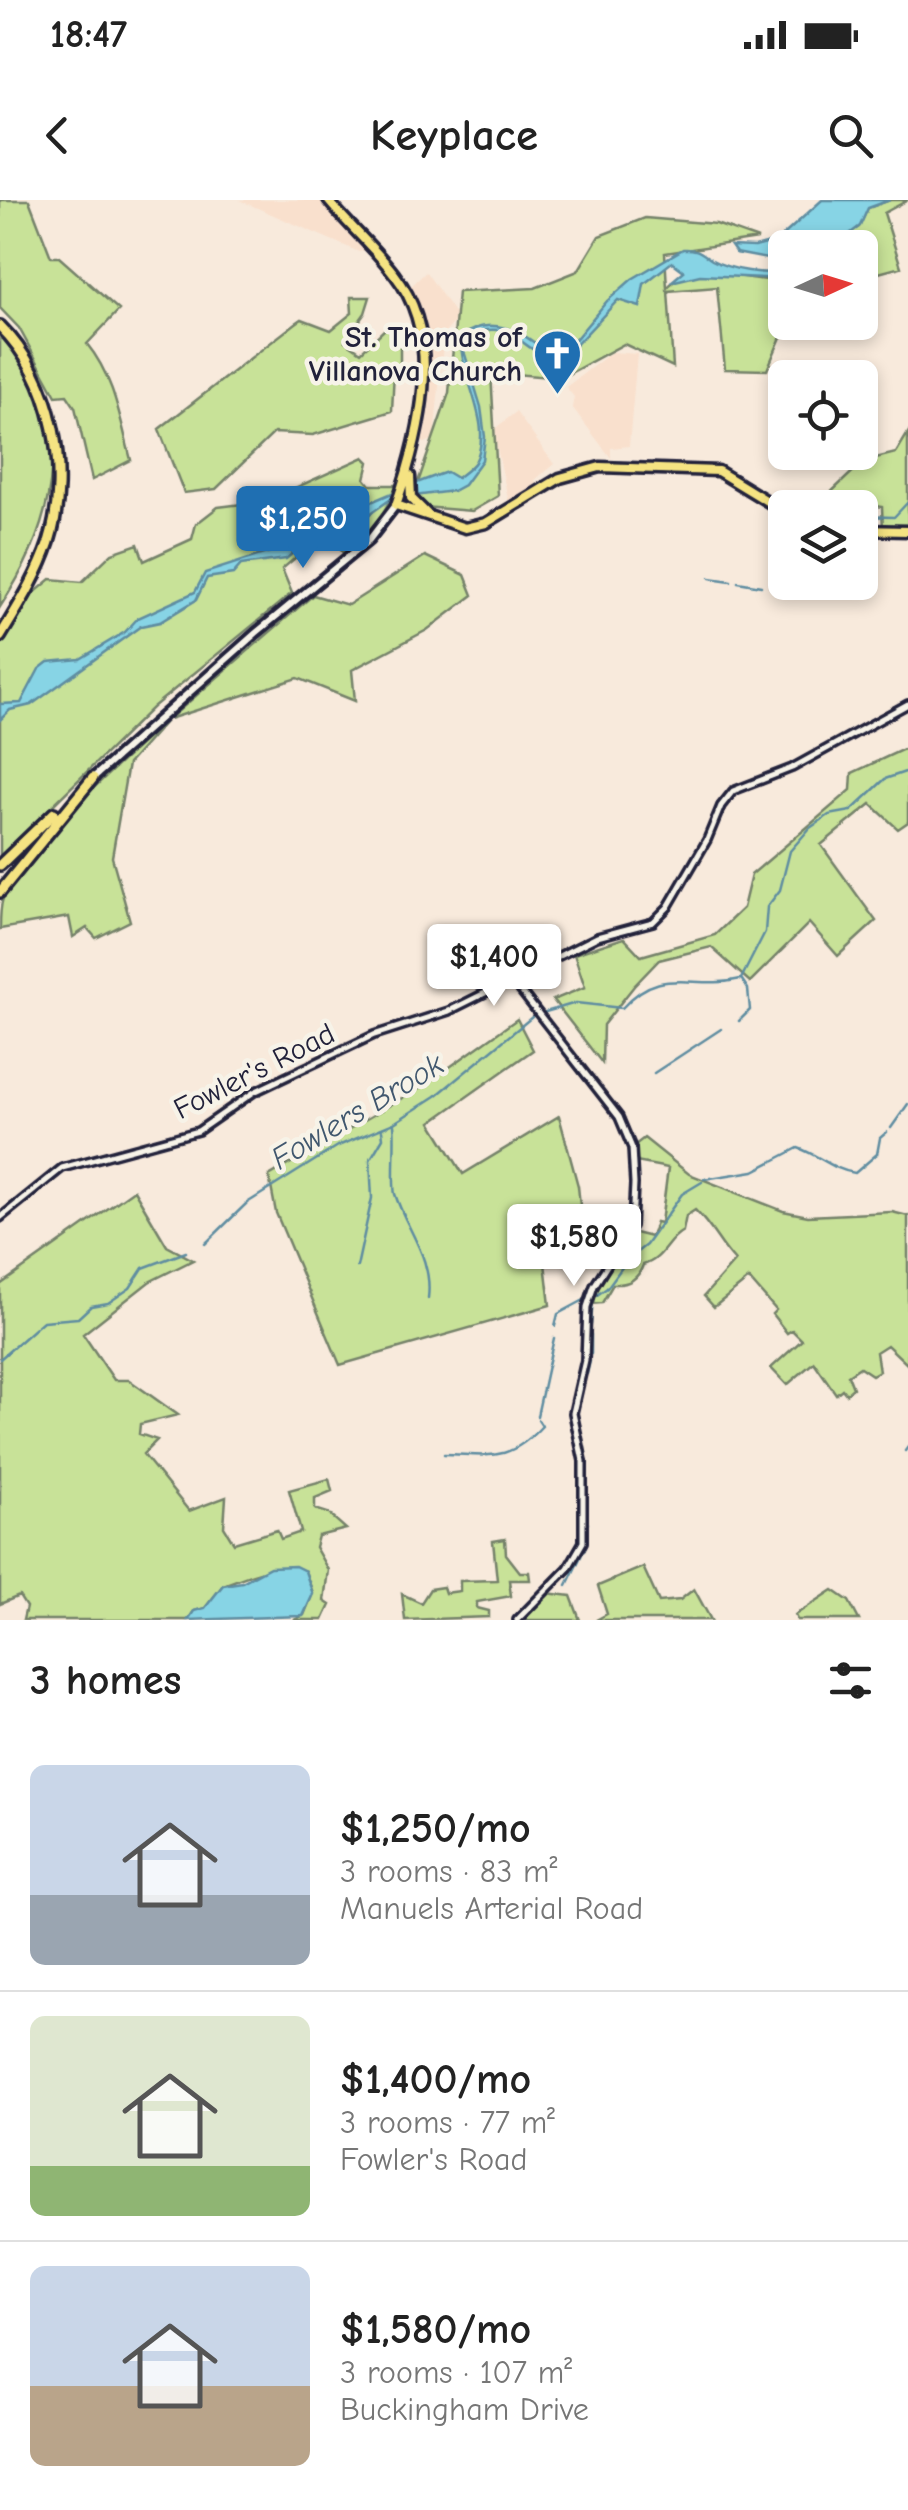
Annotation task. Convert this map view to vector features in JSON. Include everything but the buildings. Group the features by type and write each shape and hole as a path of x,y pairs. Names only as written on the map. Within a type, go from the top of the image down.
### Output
{"highway":[{"path":"0,326 29,367 45,403 59,474 49,543 0,638"},
{"path":"0,864 93,778"},
{"path":"0,892 93,778"}],"main road":[{"path":"328,200 395,274 420,320 423,369 407,481 380,528"},
{"path":"397,502 407,510 464,528 486,523 560,478 600,467 718,471 768,502"},
{"path":"407,481 412,498 434,519"},
{"path":"93,778 249,638 397,512 407,510"},
{"path":"878,530 908,531"}],"street":[{"name":"Fowler's Road","path":"0,1218 62,1168 198,1131 254,1092 374,1035 449,1010 513,982 576,946 655,920 668,906 707,840 722,804 733,791 792,768 908,704"},
{"path":"513,982 620,1117 633,1151 634,1184 632,1226 594,1286 587,1308 586,1360 573,1414 582,1462 584,1538 568,1568 517,1620"}],"shaded area":[{"path":"239,200 322,200 366,250 359,252"},
{"path":"426,272 458,318 444,334 434,439 425,443 418,441 427,333 409,288"},
{"path":"612,352 637,354 629,446 611,448 611,458 572,407 574,397 566,387"},
{"path":"516,412 554,464 535,480 536,485 509,503 493,430"}],"green space":[{"path":"0,200 29,200 51,257 59,257 119,310 87,344 110,384 131,460 92,480 75,407 67,395 56,396 19,328 0,308"},
{"path":"890,200 908,200 884,213 901,267 878,273 878,230 854,230 868,208"},
{"path":"645,218 716,224 758,239 665,253 667,288 690,275 723,274 768,280 768,340 780,340 767,370 725,369 717,287 668,291 673,367 624,344 561,378 491,372 498,496 472,511 423,507 414,494 449,393 458,292 535,288 578,271 599,236"},
{"path":"351,297 370,297 365,313 345,341 361,352 389,325 400,335 400,370 394,371 392,411 313,435 274,433 216,489 184,493 159,429 302,319 331,330 352,313"},
{"path":"0,333 25,365 42,399 50,434 51,469 46,505 35,540 0,607"},
{"path":"908,433 908,531 883,530 878,490 833,490 855,470 878,470 878,458 896,453"},
{"path":"364,457 369,462 365,479 370,485 399,485 377,523 343,553 333,537 307,548 282,569 292,593 153,707 0,857 0,645 33,594 51,579 82,582 112,553 138,544 144,561 192,539 196,524 218,507 266,501"},
{"path":"425,556 465,575 473,595 427,630 352,670 355,701 298,678 169,719 313,595 348,605"},
{"path":"167,720 128,764 112,857 130,921 96,938 87,928 73,937 69,917 0,929 3,898 36,850 78,803"},
{"path":"908,747 908,822 898,829 871,804 821,845 876,921 838,956 809,923 750,982 711,947 659,960 603,1025 602,1063 553,1000 585,987 574,954 624,938 641,956 715,935 743,908 751,875 851,790 852,773"},
{"path":"517,1019 533,1050 431,1122 463,1174 559,1116 578,1186 581,1215 545,1263 550,1305 340,1365 276,1213 269,1176 426,1084"},
{"path":"644,1138 689,1174 783,1211 808,1216 892,1212 908,1216 908,1365 887,1345 876,1352 879,1371 872,1375 860,1367 848,1375 853,1388 846,1394 842,1389 836,1394 814,1362 787,1385 771,1368 802,1340 792,1330 787,1333 772,1314 776,1310 749,1279 714,1307 704,1296 735,1261 695,1210 686,1216 683,1231 656,1258 643,1265 636,1277 613,1284 602,1303 589,1304 631,1232 651,1237 656,1222 661,1223 668,1168 636,1162 635,1145"},
{"path":"134,1190 167,1246 193,1260 149,1282 83,1334 114,1380 129,1380 178,1415 140,1424 139,1434 157,1440 143,1454 189,1511 226,1497 224,1527 234,1543 277,1530 281,1539 301,1532 289,1490 329,1479 332,1491 315,1498 315,1509 328,1513 346,1529 318,1536 315,1547 328,1570 324,1601 330,1605 323,1620 294,1620 304,1615 313,1593 305,1571 283,1568 223,1585 205,1608 194,1611 188,1620 23,1620 26,1607 19,1596 0,1604 0,1285"},
{"path":"505,1539 506,1554 520,1572 529,1572 530,1580 509,1580 511,1596 477,1602 477,1608 489,1611 489,1617 405,1620 402,1594 421,1603 430,1589 460,1591 460,1581 497,1580 493,1541"},
{"path":"643,1567 659,1602 680,1600 694,1589 711,1620 596,1620 607,1614 598,1586"},
{"path":"833,1590 849,1601 859,1620 797,1620 795,1615"},
{"path":"546,1593 571,1596 580,1620 519,1620"}],"water":[{"path":"822,200 890,200 868,208 855,230 789,230"},
{"path":"768,243 768,258 736,253 731,246"},
{"path":"683,249 696,250 738,269 768,273 768,278 700,275 671,282 684,271 672,262 644,284 640,307 618,300 569,352 545,354 497,330 470,334 463,342 464,351 481,407 485,437 482,460 464,485 453,491 391,499 347,530 310,538 286,559 241,565 233,574 207,578 196,600 160,622 141,626 31,705 10,710 0,720 0,704 21,703 39,669 48,662 80,659 125,632 138,618 195,592 205,573 292,545 315,526 327,527 363,506 447,472 457,478 475,462 481,432 461,337 483,326 494,326 517,332 546,352 568,348 607,301 632,279"},
{"path":"295,1566 305,1571 313,1594 303,1616 188,1620 194,1611 205,1608 223,1585 242,1582 270,1567"}],"waterway":[{"path":"878,517 894,517 908,502"},
{"path":"710,578 731,581"},
{"path":"738,582 761,586"},
{"name":"Fowlers Brook","path":"741,979 765,932 767,907 780,890 790,851 810,828 829,815 851,811 885,779 908,771"},
{"name":"Fowlers Brook","path":"542,1013 576,1003 622,1008 637,994 664,982 741,979"},
{"path":"739,1021 750,1010 748,989 742,980"},
{"name":"Fowlers Brook","path":"205,1244 247,1203 338,1146 394,1123 436,1096 532,1017"},
{"path":"654,1073 721,1029"},
{"path":"891,1128 908,1104"},
{"path":"394,1125 395,1194 423,1257 428,1298"},
{"path":"357,1267 372,1198 370,1160 383,1138 382,1130"},
{"path":"704,1179 754,1171 798,1148 855,1173 877,1154 880,1138 887,1132"},
{"path":"591,1325 593,1298 646,1245 682,1194 702,1182"},
{"name":"Fowlers Brook","path":"0,1359 43,1321 78,1318 91,1306 108,1303 130,1288 143,1268 186,1252"},
{"path":"555,1326 558,1314 584,1300"},
{"path":"591,1334 591,1354"},
{"path":"537,1416 554,1338"},
{"path":"587,1374 590,1361"},
{"path":"579,1395 584,1384"},
{"path":"444,1454 508,1451 542,1426 538,1420"},
{"path":"905,1451 908,1447"},
{"path":"567,1585 585,1548 588,1523"}],"place":[{"name":"St. Thomas of Villanova Church","path":"557,396"}]}
